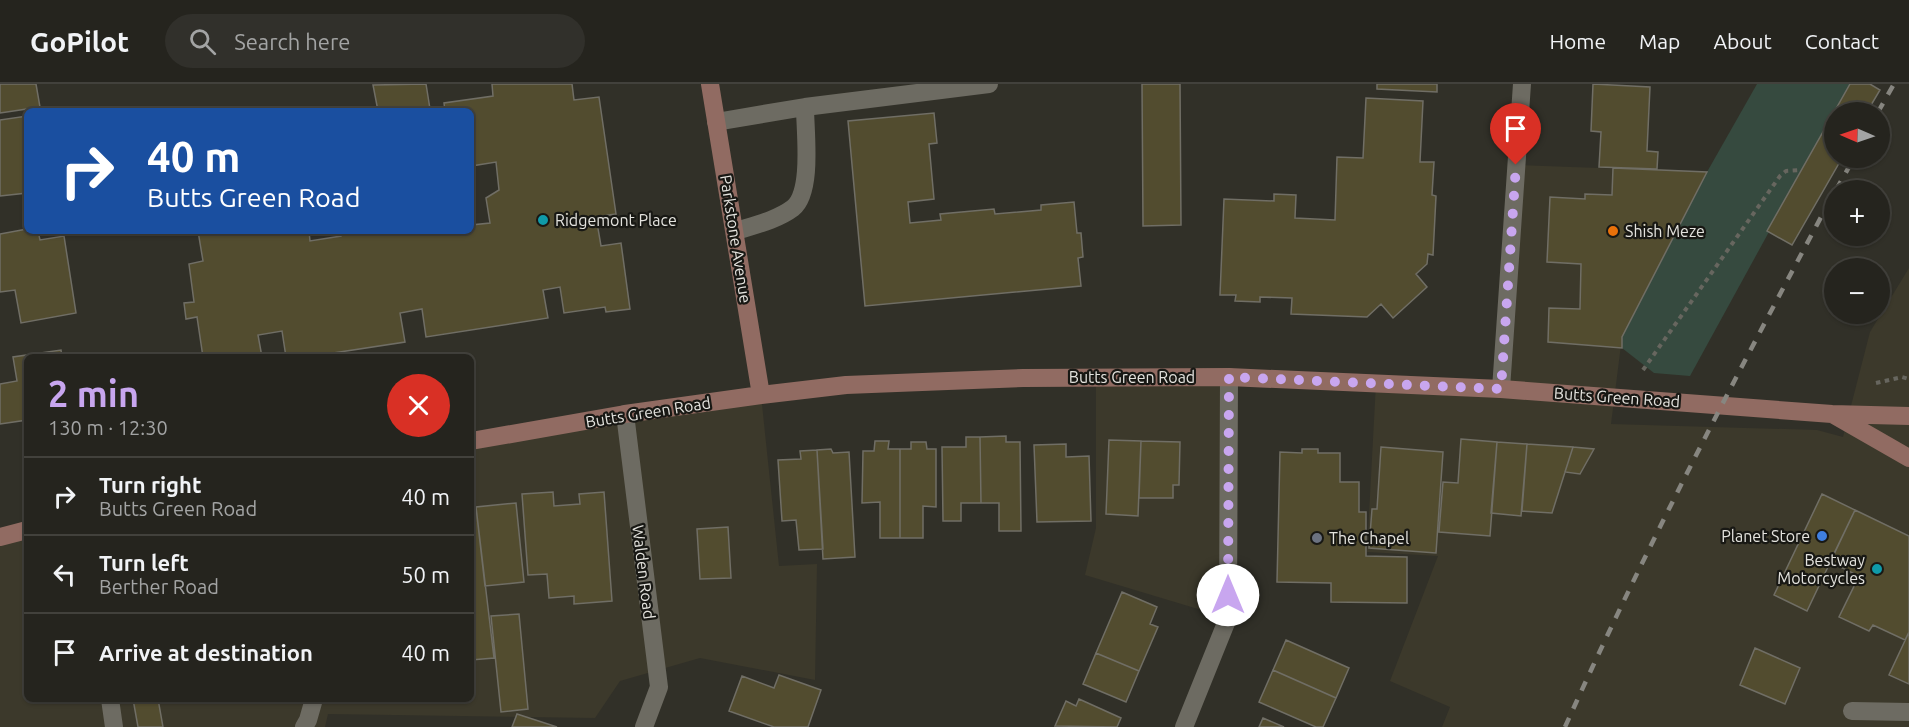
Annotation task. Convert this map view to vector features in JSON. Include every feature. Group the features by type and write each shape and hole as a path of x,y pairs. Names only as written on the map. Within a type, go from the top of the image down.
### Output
{"street":[{"name":"Parkstone Avenue","path":"710,84 736,231 761,395"},
{"path":"716,122 805,107 989,84"},
{"path":"1501,389 1522,84"},
{"path":"736,231 765,222 795,207 805,183 805,107"},
{"path":"1184,727 1228,618 1229,377"},
{"name":"Butts Green Road","path":"474,440 625,414 846,385 1000,379 1229,377 1501,389 1832,414 1909,416"},
{"name":"Walden Road","path":"625,414 659,687 644,727"},
{"path":"1832,414 1909,458"},
{"path":"0,537 24,532"},
{"path":"110,702 114,727"},
{"path":"303,727 308,720 313,702"},
{"path":"1852,711 1909,712"}],"path":[{"path":"1639,375 1780,176 1786,171 1801,170"}],"shaded area":[{"path":"1516,165 1707,172 1622,337 1611,424 1817,430 1843,437 1870,332 1875,324 1890,324 1890,299 1909,268 1909,727 1442,727 1450,707 1390,681 1438,556 1367,552 1376,383 1501,389"},
{"path":"1096,377 1229,377 1228,618 1085,575 1096,528"},
{"path":"761,395 779,566 817,564 815,680 700,658 620,681 595,718 328,714 325,727 0,727 0,537 24,531 24,702 474,702 474,441"}],"green space":[{"path":"1757,84 1850,84 1840,102 1824,102 1824,131 1690,376 1654,373 1622,348 1622,337 1707,172"}],"building":[{"path":"0,84 36,84 40,107 0,113"},
{"path":"426,84 430,108 377,108 373,85"},
{"name":"Ridgemont Place","path":"492,84 572,84 574,100 599,97 616,214 596,217 601,246 621,243 630,309 606,312 605,307 564,313 560,287 543,290 548,318 426,337 422,309 400,313 405,342 327,354 286,354 282,331 258,335 261,354 203,354 197,317 186,319 184,303 194,302 189,264 203,261 198,234 309,234 310,241 341,236 341,234 474,234 474,225 490,223 486,198 499,190 496,162 474,166 474,108 445,108 444,103 493,96"},
{"path":"1142,84 1180,84 1181,225 1143,226"},
{"path":"1377,84 1437,84 1437,92 1377,89"},
{"path":"1593,84 1650,87 1647,151 1658,152 1657,169 1599,167 1601,132 1591,131"},
{"path":"1850,84 1870,84 1880,90 1873,102 1840,102"},
{"path":"1366,98 1423,101 1420,162 1434,162 1432,195 1436,196 1433,255 1428,254 1427,264 1416,274 1427,287 1393,318 1381,304 1367,317 1291,314 1292,298 1260,297 1260,302 1235,301 1236,295 1220,295 1224,199 1274,201 1274,194 1296,195 1295,218 1335,220 1337,157 1363,158"},
{"path":"934,113 937,143 929,144 934,199 908,202 910,223 941,220 940,214 994,209 995,214 1041,210 1041,205 1074,202 1077,233 1081,233 1083,257 1078,258 1081,286 865,306 848,121"},
{"path":"24,116 24,193 0,196 0,120"},
{"path":"1824,130 1824,168 1836,168 1829,180 1824,180 1824,189 1792,245 1767,231"},
{"name":"Shish Meze","path":"1613,168 1707,172 1622,337 1622,348 1548,342 1549,308 1580,309 1581,264 1547,262 1550,197 1585,199 1585,194 1612,195"},
{"path":"24,230 24,234 39,234 40,240 64,236 76,313 21,323 15,290 0,292 0,234"},
{"path":"61,350 62,354 34,354"},
{"path":"24,355 24,420 0,424 0,384 17,381 13,357"},
{"path":"1006,436 1006,442 1020,442 1021,531 999,531 999,503 981,503 980,437"},
{"path":"966,437 980,437 981,503 961,503 961,521 943,521 942,447 966,447"},
{"path":"1461,439 1497,442 1490,536 1439,532 1443,482 1458,483"},
{"path":"1109,440 1141,441 1138,516 1106,514"},
{"path":"875,441 889,441 888,449 900,449 900,538 880,538 880,502 862,503 863,451 874,451"},
{"path":"1141,441 1180,442 1179,485 1173,485 1173,498 1139,498"},
{"path":"911,442 926,442 927,449 936,449 936,507 923,506 923,538 900,538 900,449 911,449"},
{"path":"1497,442 1527,444 1521,516 1491,513"},
{"path":"1066,444 1066,457 1089,456 1091,521 1037,522 1034,445"},
{"path":"1527,444 1573,447 1552,513 1522,511"},
{"path":"1381,447 1443,452 1436,553 1369,548 1372,509 1377,509"},
{"path":"1573,447 1594,449 1580,474 1565,472"},
{"path":"831,449 833,453 849,452 855,557 823,559 817,450"},
{"path":"1302,449 1318,449 1318,453 1340,453 1340,482 1359,482 1359,512 1366,512 1366,556 1407,557 1407,603 1331,602 1331,583 1277,582 1280,452 1302,453"},
{"path":"817,450 823,549 799,550 796,520 782,521 778,460 801,459 800,451"},
{"path":"553,492 554,506 580,504 579,494 604,492 612,601 574,604 574,596 549,598 547,574 528,575 522,494"},
{"name":"Planet Store","path":"1822,494 1855,510 1807,611 1774,595"},
{"path":"516,503 524,582 485,586 476,507"},
{"path":"474,507 476,507 494,658 474,660"},
{"name":"Bestway Motorcycles","path":"1855,510 1909,536 1909,632 1905,640 1873,625 1869,631 1839,617 1859,576 1830,562"},
{"path":"728,527 731,578 700,579 697,529"},
{"path":"1122,592 1157,607 1150,624 1158,627 1139,671 1096,653"},
{"path":"519,614 528,709 501,712 491,616"},
{"path":"1909,632 1909,684 1889,675"},
{"path":"1286,640 1349,668 1336,698 1273,670"},
{"path":"1755,648 1800,668 1785,704 1740,685"},
{"path":"1096,653 1139,671 1126,702 1083,684"},
{"path":"1273,670 1336,698 1323,727 1316,727 1259,702"},
{"path":"779,675 821,690 808,727 774,727 729,711 742,676 774,688"},
{"path":"1079,699 1121,718 1117,727 1055,726 1066,701 1076,706"},
{"path":"134,702 159,702 163,727 138,727"},
{"path":"517,714 557,727 512,727"},
{"path":"1263,718 1284,727 1259,727"}],"railway":[{"path":"1884,102 1894,84"},
{"path":"1842,180 1848,168"},
{"path":"1565,727 1628,591 1695,457 1824,212"}],"place":[{"name":"Ridgemont Place","path":"543,220"},
{"name":"Shish Meze","path":"1613,231"},
{"name":"Planet Store","path":"1822,536"},
{"name":"The Chapel","path":"1317,538"},
{"name":"Bestway Motorcycles","path":"1877,569"}],"route":[{"path":"1228,595 1229,377 1501,389 1516,165"}]}
